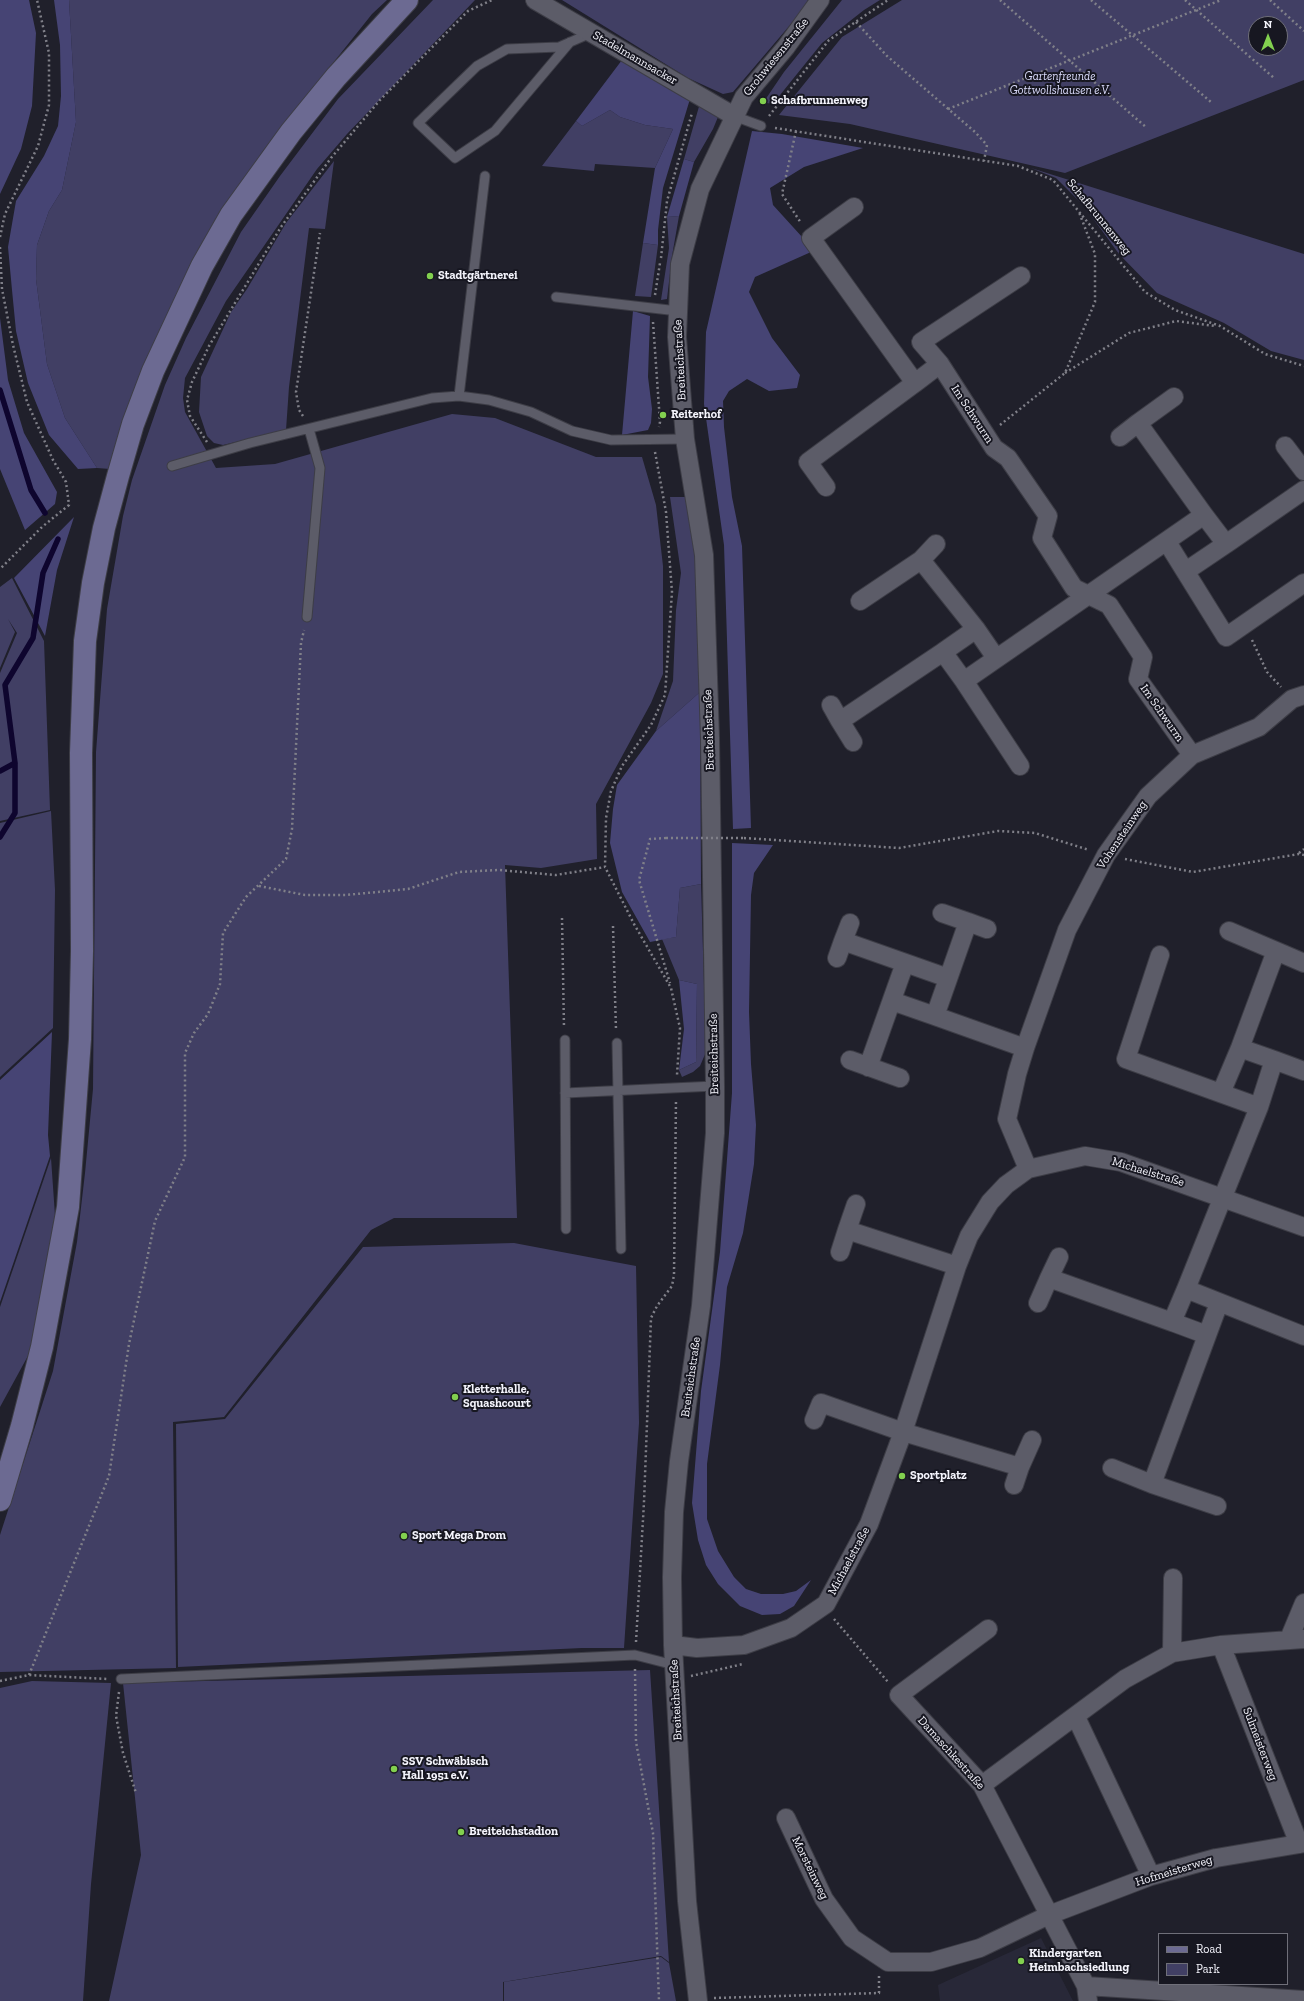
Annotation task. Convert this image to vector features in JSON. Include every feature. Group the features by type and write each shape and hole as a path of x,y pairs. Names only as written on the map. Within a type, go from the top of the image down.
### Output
{"main road":[{"path":"0,1500 22,1426 42,1347 57,1273 68,1207 80,1039 82,951 81,753 86,641 95,576 118,476 133,424 153,371 202,266 231,215 296,126 336,77 407,0"}],"street":[{"name":"Stadelmannsacker","path":"535,0 734,116"},
{"name":"Grohwiesenstraße","path":"734,116 744,97 786,47 820,0"},
{"name":"Breiteichstraße","path":"698,2000 686,1901 673,1645 672,1577 674,1512 679,1461 701,1306 715,1133 715,1086 710,738 704,555 685,439 677,337 680,264 700,188 734,116"},
{"path":"854,207 811,238 915,383"},
{"path":"896,358 1021,276"},
{"name":"Im Schwurm","path":"921,342 940,364 994,448 1008,458 1048,516 1042,538 1074,588 1109,605 1139,650 1143,657 1138,679 1192,755"},
{"path":"826,487 808,462 940,364"},
{"path":"1120,437 1174,397"},
{"path":"1138,423 1226,544"},
{"path":"1285,446 1304,470"},
{"path":"1186,571 1304,490"},
{"path":"964,681 1204,515"},
{"path":"1167,542 1186,571 1220,641 1304,583"},
{"path":"860,601 921,560 936,544"},
{"path":"921,560 976,629 996,658"},
{"path":"840,721 976,629"},
{"path":"943,652 1020,766"},
{"name":"Vohensteinweg","path":"1028,1169 1007,1119 1025,1048 1067,930 1106,855 1148,796 1192,755 1259,727 1298,697"},
{"path":"831,705 854,742"},
{"path":"942,913 987,929"},
{"path":"935,1016 968,922"},
{"path":"837,958 850,923"},
{"path":"1229,931 1304,962"},
{"path":"843,941 948,978"},
{"path":"1221,1092 1240,1048 1276,951"},
{"path":"1160,956 1126,1059 1221,1092 1258,1107"},
{"path":"868,1067 905,963"},
{"path":"892,1001 1025,1048"},
{"path":"1240,1048 1304,1071"},
{"path":"850,1060 900,1078"},
{"path":"1172,1322 1223,1197 1258,1107 1274,1060"},
{"name":"Michaelstraße","path":"673,1645 697,1648 744,1644 791,1628 826,1604 869,1524 903,1432 957,1266 969,1236 990,1202 1006,1185 1028,1169 1085,1156 1121,1162 1304,1227"},
{"path":"840,1252 856,1204"},
{"path":"847,1230 957,1266"},
{"path":"1038,1303 1059,1257"},
{"path":"1049,1278 1207,1335"},
{"path":"1186,1289 1304,1336"},
{"path":"1152,1484 1220,1303"},
{"path":"814,1420 823,1396 903,1432 1020,1467"},
{"path":"1014,1485 1032,1440"},
{"path":"1112,1468 1152,1484 1217,1506"},
{"path":"1172,1653 1173,1578"},
{"path":"982,1785 1076,1717 1125,1679 1172,1653 1221,1644 1297,1639 1304,1603"},
{"path":"899,1695 988,1628"},
{"name":"Sulmeisterweg","path":"1221,1644 1301,1843"},
{"name":"Damaschkestraße","path":"899,1695 982,1785 1087,1994"},
{"path":"1076,1717 1151,1876"},
{"name":"Morsteinweg","path":"786,1818 824,1900 852,1938 888,1962 932,1962 980,1948 1049,1916"},
{"name":"Hofmeisterweg","path":"1049,1916 1151,1876 1216,1858 1301,1843"},
{"path":"1087,1994 1304,2000"}],"lane":[{"path":"570,42 494,131 454,158 418,123 477,66 507,49 559,47 570,42 591,33"},
{"path":"734,116 761,126"},
{"path":"459,396 485,176"},
{"path":"556,297 678,311"},
{"path":"172,466 215,453 432,398 459,396 490,400 524,410 572,431 605,439 685,439"},
{"path":"307,616 320,468 309,429"},
{"path":"565,1040 566,1229"},
{"path":"617,1043 621,1249"},
{"path":"565,1093 617,1089 715,1086"},
{"path":"121,1679 635,1655 674,1665"}],"path":[{"path":"0,237 5,214 38,146 50,105 49,53 36,0"},
{"path":"215,453 190,416 187,400 192,382 209,346 239,294 281,227 331,158 380,100 468,11 492,0"},
{"path":"761,126 829,40 888,0"},
{"path":"1000,0 1147,128"},
{"path":"1091,0 1211,102"},
{"path":"1185,0 1274,78"},
{"path":"948,109 1221,0"},
{"path":"1270,0 1304,31"},
{"path":"856,22 887,56 975,132 987,145 984,160"},
{"name":"Schafbrunnenweg","path":"761,126 1018,166 1053,180 1145,292 1175,310 1220,326 1265,354 1304,366"},
{"path":"796,131 782,194 811,238"},
{"path":"1065,373 1095,302 1095,254 1078,210"},
{"path":"309,429 299,410 296,392 320,233"},
{"path":"0,248 2,289 13,345 27,402 52,460 66,482 69,505 42,527 0,569"},
{"path":"987,437 1065,373 1128,333 1176,321 1220,326"},
{"path":"653,440 666,512 672,592 664,695 651,725 622,766 611,791 606,818 605,867 634,924 671,988"},
{"path":"29,1675 109,1476 129,1344 155,1221 184,1157 185,1053 194,1033 208,1014 220,984 223,933 246,897 286,859 292,829 301,643 307,616"},
{"path":"1245,624 1267,672 1298,697"},
{"path":"659,2001 653,1833 636,1742 635,1655 644,1502 651,1318 657,1306 672,1286 674,1275 676,1087 680,1028 671,988 639,880 650,839 744,838 898,848 998,831 1035,833 1106,855 1193,872 1299,854 1304,855"},
{"path":"1299,854 1304,850"},
{"path":"258,886 305,894 346,895 408,889 459,872 499,870 556,875 605,867"},
{"path":"562,918 565,1040"},
{"path":"613,926 617,1043"},
{"path":"826,1604 835,1620 899,1695"},
{"path":"0,1681 29,1675 121,1679 116,1716 123,1753 136,1793"},
{"path":"698,2000 879,1993 879,1956"}],"shaded area":[{"path":"0,0 29,0 36,33 32,106 21,149 0,194"},
{"path":"54,0 69,0 76,122 62,190 49,211 37,245 36,279 47,364 65,418 97,468 78,469 49,435 28,383 16,331 8,247 16,201 44,156 58,126 61,96 60,45"},
{"path":"622,60 690,99 663,188 658,230 658,245 643,243 655,168 673,129 645,125 620,117 610,110 582,126 576,121"},
{"path":"752,131 782,134 863,148 804,167 770,188 773,205 803,238 811,252 755,277 749,292 772,338 800,375 797,388 769,391 747,379 729,391 723,401 724,427 732,497 742,546 751,828 733,829 724,545 704,404 706,332"},
{"path":"684,159 694,162 679,216 667,217"},
{"path":"633,311 650,316 648,377 652,409 651,423 648,430 622,435"},
{"path":"0,318 8,380 24,433 57,492 55,504 25,530 0,469"},
{"path":"74,517 57,570 45,636 14,578"},
{"path":"700,692 701,884 680,888 676,937 650,942 622,892 610,843 617,785 656,731"},
{"path":"732,843 773,845 754,873 751,895 749,1012 751,1064 756,1125 754,1164 743,1233 727,1287 720,1365 707,1464 707,1519 718,1551 734,1577 746,1589 761,1594 783,1594 796,1591 811,1580 794,1606 780,1614 762,1615 740,1606 718,1584 706,1565 698,1540 692,1503 701,1391 720,1252 732,1093"},
{"path":"679,980 697,984 696,1062 679,1070 684,1029"},
{"path":"52,1032 48,1135 50,1156 0,1302 0,1080"},
{"name":"Kindergarten Heimbachsiedlung","path":"1041,1938 1073,2001 940,2001 938,1985"}],"green space":[{"path":"69,0 387,0 372,14 263,151 216,225 172,305 143,370 110,469 97,468 65,418 47,364 36,279 37,245 49,211 62,190 76,122"},
{"path":"433,0 475,0 347,134 317,169 226,301 185,378 183,398 185,412 216,468 275,464 452,414 495,418 596,457 642,457 656,505 663,566 663,674 651,703 596,804 597,859 541,868 505,865 517,1218 394,1218 371,1230 224,1417 173,1422 176,1668 0,1672 0,1535 53,1371 77,1242 85,1173 93,1089 96,752 107,609 123,516 132,480 165,385 186,338 241,232 280,176 338,99"},
{"path":"562,0 808,0 802,11 733,92 723,94 688,78"},
{"path":"842,0 880,0 864,10 822,43 776,100 772,104 767,103 765,100 784,72"},
{"name":"Gartenfreunde Gottwollshausen e.V.","path":"902,0 1304,0 1304,80 1065,173 850,124 779,115 842,37"},
{"path":"700,103 718,117 713,129 694,162 684,159"},
{"path":"610,110 620,117 645,125 673,129 655,168 595,164 594,171 542,166 576,121 582,126"},
{"path":"334,161 325,229 309,228 289,387 286,430 223,445 214,443 207,436 199,412 201,377 231,312 247,289 286,223"},
{"path":"1031,168 1304,254 1304,360 1271,351 1224,323 1157,293 1119,254 1084,206 1056,178"},
{"path":"679,216 672,256 667,299 661,300 669,248 667,217"},
{"path":"643,243 658,245 651,297 635,296"},
{"path":"670,497 685,497 696,555 700,692 656,731 673,681 676,610 681,573"},
{"path":"12,578 44,641 50,810 0,821 0,673 17,633 8,619 15,632 0,668 0,587"},
{"path":"51,811 55,890 53,1028 0,1077 0,823"},
{"path":"701,884 706,1052 700,1066 693,1072 682,1077 679,1070 696,1062 697,984 679,980 662,939 676,937 680,888"},
{"path":"51,1158 56,1230 35,1343 0,1407 0,1307"},
{"name":"Sport Mega Drom","path":"514,1243 636,1266 639,1423 624,1648 582,1648 178,1667 176,1424 225,1419 363,1247"},
{"name":"SSV Schwäbisch Hall 1951 e.V.","path":"650,1670 669,1962 661,1956 503,1982 503,2001 109,2001 141,1855 123,1683"},
{"path":"32,1681 111,1683 91,1884 83,2001 0,2001 0,1688"},
{"path":"661,1957 669,1963 676,2001 504,2001 504,1982"}],"waterway":[{"path":"0,390 31,490 45,513"},
{"path":"0,837 15,813 15,763 5,685 33,638 43,573 58,539"},
{"path":"0,771 15,763"}],"place":[{"name":"Schafbrunnenweg","path":"763,101"},
{"name":"Stadtgärtnerei","path":"430,276"},
{"name":"Reiterhof","path":"663,415"},
{"name":"Kletterhalle, Squashcourt","path":"455,1397"},
{"name":"Sportplatz","path":"902,1476"},
{"name":"Sport Mega Drom","path":"404,1536"},
{"name":"SSV Schwäbisch Hall 1951 e.V.","path":"394,1769"},
{"name":"Breiteichstadion","path":"461,1832"},
{"name":"Kindergarten Heimbachsiedlung","path":"1021,1961"}]}
